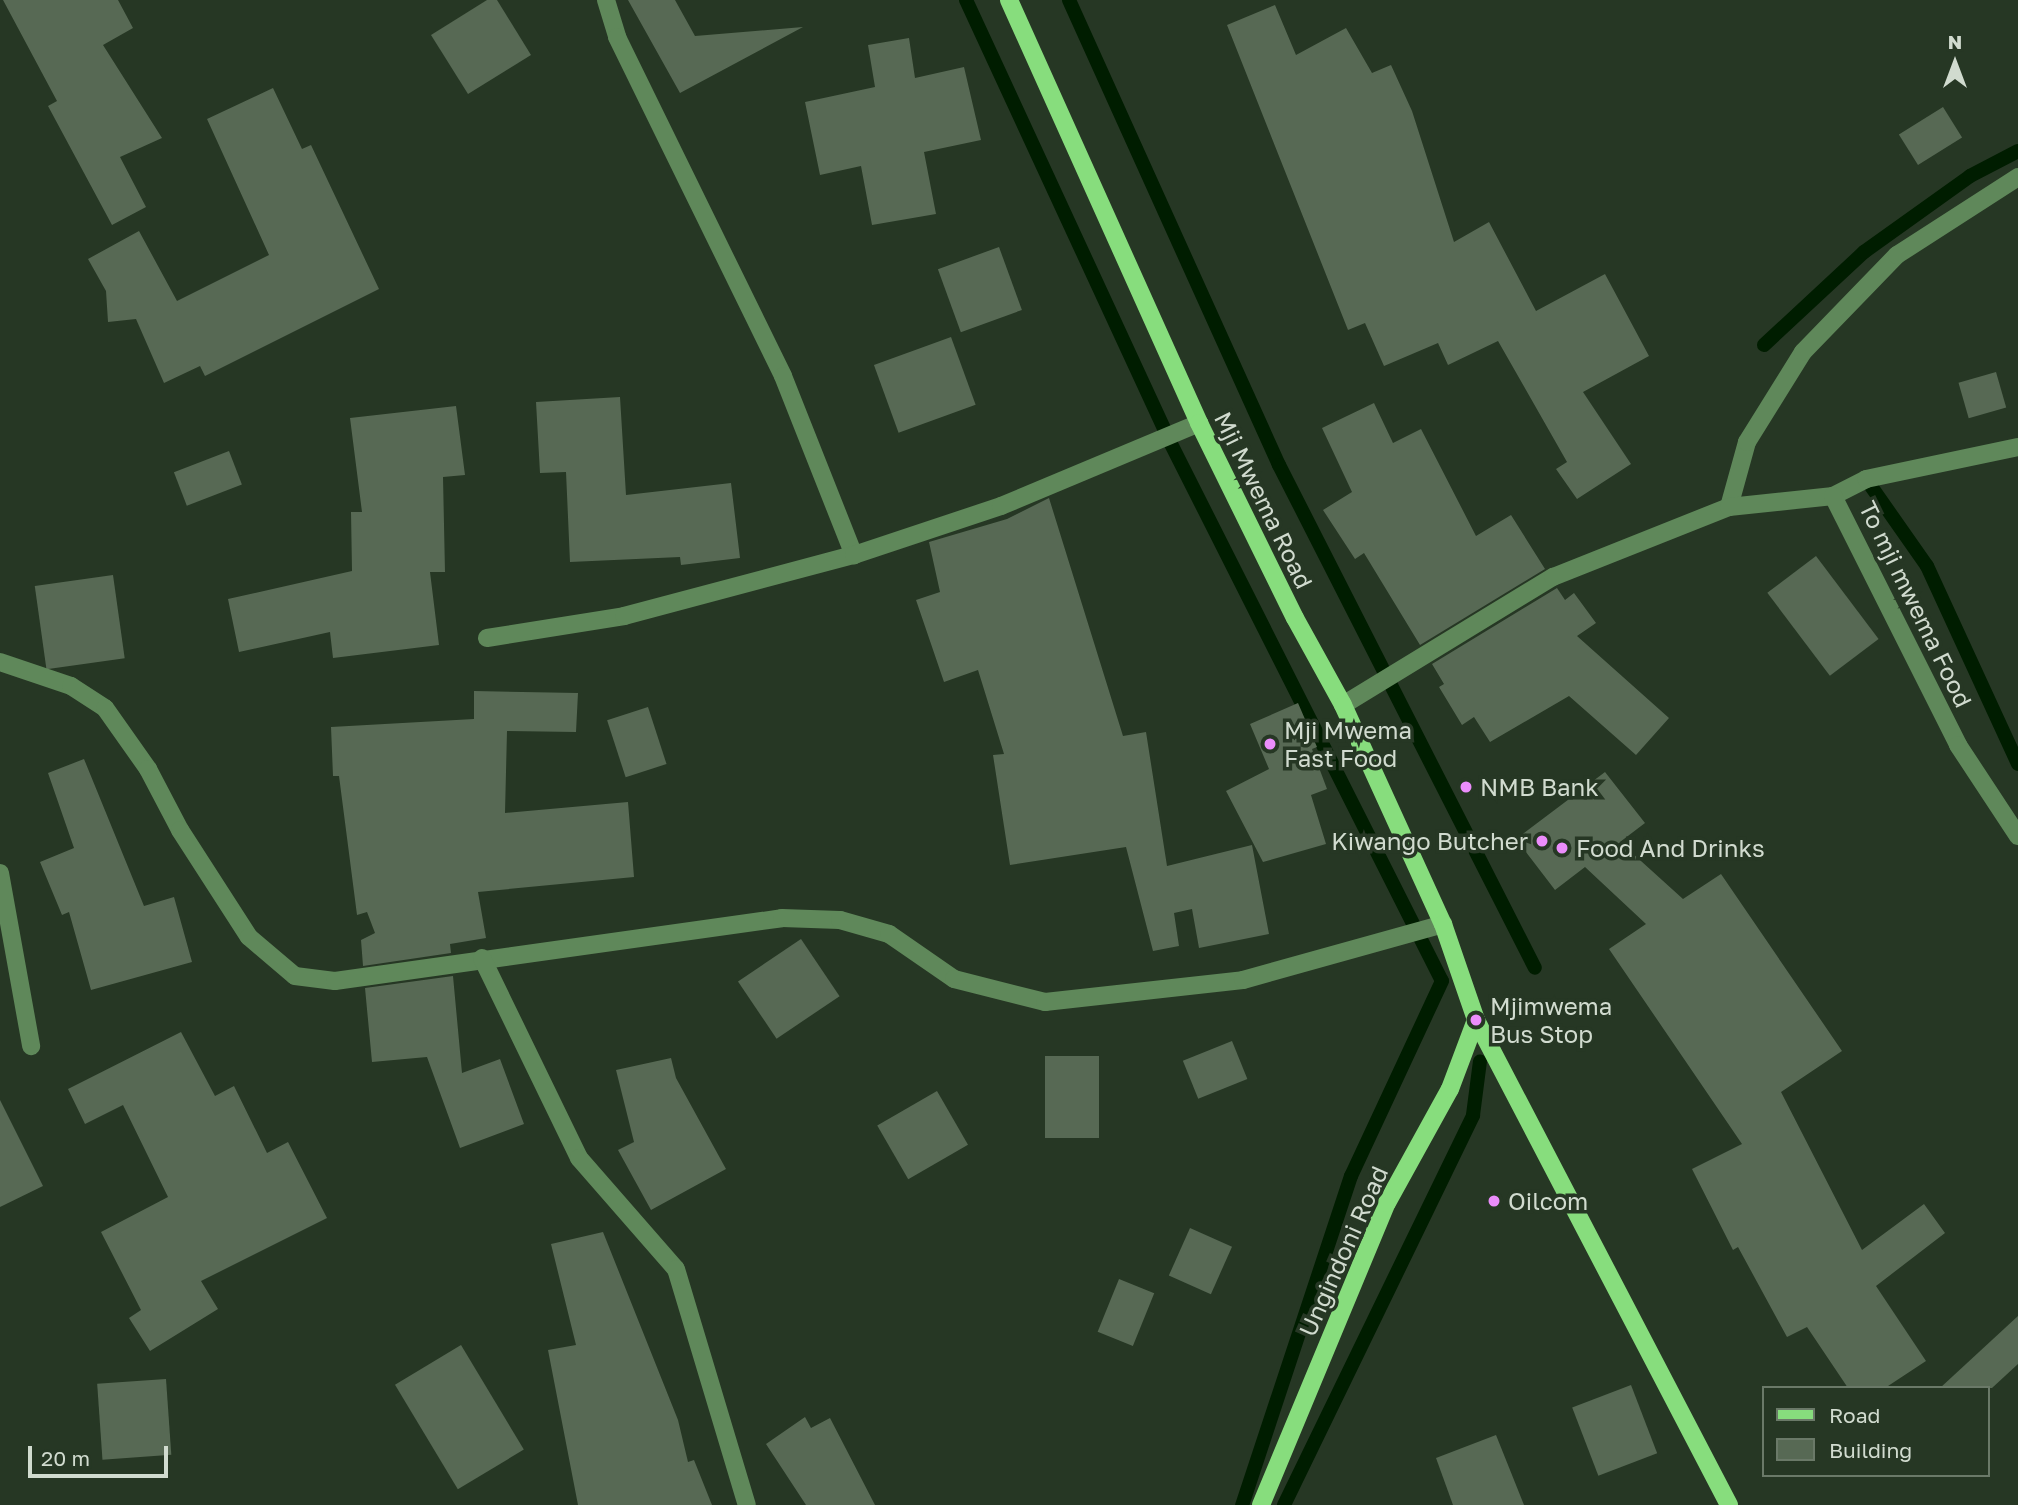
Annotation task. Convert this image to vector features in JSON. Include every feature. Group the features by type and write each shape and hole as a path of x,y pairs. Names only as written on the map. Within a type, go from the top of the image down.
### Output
{"main road":[{"name":"Mji Mwema Road","path":"1009,0 1199,423 1294,618 1343,705 1443,924 1476,1020 1729,1505"},
{"name":"Ungindoni Road","path":"1261,1505 1387,1203 1450,1089 1476,1020"}],"street":[{"path":"606,0 617,37 783,376 854,555"},
{"path":"1729,507 1747,442 1804,352 1897,256 2018,177"},
{"path":"486,638 624,616 854,555 1001,506 1199,423"},
{"path":"1833,496 1866,480 2018,447"},
{"name":"To mji mwema Food","path":"1343,705 1553,577 1729,507 1833,496 1958,745 2018,836"},
{"path":"0,662 71,686 105,708 148,769 180,830 249,937 295,976 335,981 482,958 782,918 840,920 889,934 954,979 1045,1002 1243,980 1443,924"},
{"path":"0,873 31,1046"},
{"path":"482,958 579,1158 676,1269 747,1505"}],"building":[{"path":"3,0 118,0 133,28 103,45 162,138 120,157 146,207 112,225 48,106 57,101"},
{"path":"487,0 497,0 531,55 468,94 431,35"},
{"path":"628,0 675,0 695,36 803,27 680,93"},
{"path":"1275,5 1296,55 1346,28 1372,73 1391,65 1412,111 1454,242 1489,222 1536,311 1605,274 1649,356 1583,392 1631,464 1577,499 1556,469 1567,462 1498,341 1448,365 1438,343 1384,366 1365,323 1348,330 1227,25"},
{"path":"909,38 915,78 964,67 981,140 924,152 936,214 872,225 861,166 820,175 805,102 875,87 868,45"},
{"path":"273,88 302,149 311,145 379,289 205,376 200,366 164,383 136,319 108,322 106,291 88,259 139,231 177,301 269,255 207,119"},
{"path":"1943,107 1962,138 1918,165 1899,135"},
{"path":"999,247 1022,310 961,332 938,269"},
{"path":"951,337 976,405 899,433 874,365"},
{"path":"1996,372 2006,408 1969,418 1959,383"},
{"path":"620,397 626,495 731,483 740,558 681,565 680,557 570,562 566,472 540,473 536,402"},
{"path":"1374,403 1393,443 1421,429 1476,536 1511,515 1545,569 1420,645 1364,553 1355,559 1323,510 1352,492 1322,428"},
{"path":"456,406 465,475 443,477 445,572 430,572 439,645 333,658 330,632 239,652 228,599 352,571 351,512 362,512 350,418"},
{"path":"229,451 242,485 187,506 174,472"},
{"path":"1049,498 1123,736 1146,732 1167,866 1252,845 1269,934 1199,948 1192,909 1174,913 1179,946 1153,951 1126,847 1010,865 993,755 1004,754 978,670 944,682 916,600 940,592 929,542 1007,519"},
{"path":"1816,556 1879,639 1830,676 1767,593"},
{"path":"113,575 125,658 46,669 35,586"},
{"path":"1557,588 1565,600 1574,593 1596,623 1577,636 1669,718 1636,755 1569,696 1490,742 1474,717 1462,725 1439,687 1444,684 1432,664"},
{"path":"474,691 578,693 576,732 507,731 505,813 628,802 634,877 478,892 486,938 450,944 451,953 363,966 361,940 375,933 367,912 357,915 339,776 333,776 331,727 474,719"},
{"path":"1298,703 1317,747 1312,749 1327,789 1311,795 1326,844 1263,862 1226,791 1269,769 1250,724"},
{"path":"648,707 667,764 626,777 607,720"},
{"path":"84,759 144,906 174,897 192,962 91,990 69,912 62,915 40,862 74,848 48,773"},
{"path":"1605,772 1645,823 1620,842 1683,899 1721,874 1842,1051 1781,1092 1862,1250 1924,1204 1945,1233 1876,1286 1926,1361 1888,1386 1847,1386 1807,1327 1787,1337 1738,1247 1733,1250 1692,1169 1742,1144 1609,949 1646,924 1585,867 1555,890 1516,839"},
{"path":"801,939 840,996 777,1039 738,981"},
{"path":"453,976 462,1073 500,1059 524,1124 460,1148 427,1057 372,1062 365,988"},
{"path":"181,1032 215,1096 234,1086 267,1153 288,1142 327,1218 201,1281 218,1309 150,1351 129,1318 141,1310 101,1232 168,1197 123,1105 85,1124 68,1089"},
{"path":"1232,1041 1247,1079 1198,1099 1183,1061"},
{"path":"1045,1056 1099,1056 1099,1138 1045,1138"},
{"path":"671,1058 676,1078 726,1169 651,1210 618,1150 634,1142 616,1070"},
{"path":"937,1091 968,1145 908,1179 877,1126"},
{"path":"0,1100 43,1186 0,1207"},
{"path":"1190,1228 1232,1247 1211,1294 1169,1276"},
{"path":"603,1232 678,1420 688,1462 694,1460 712,1505 578,1505 548,1350 576,1345 551,1244"},
{"path":"1119,1279 1154,1293 1133,1346 1098,1332"},
{"path":"2018,1316 2018,1364 1992,1388 1942,1386"},
{"path":"461,1345 524,1450 458,1489 395,1385"},
{"path":"166,1379 171,1455 102,1460 97,1384"},
{"path":"1631,1385 1657,1453 1598,1476 1572,1408"},
{"path":"805,1417 811,1428 830,1418 875,1505 806,1505 766,1444"},
{"path":"1496,1435 1524,1505 1453,1505 1436,1458"}],"waterway":[{"path":"966,0 1167,436 1442,981 1351,1176 1242,1505"},
{"path":"1069,0 1279,465 1535,968"},
{"path":"1764,345 1864,252 1970,176 2018,151"},
{"path":"1866,479 1927,566 2018,764"},
{"path":"1284,1505 1473,1115 1480,1061"}],"place":[{"name":"Mji Mwema Fast Food","path":"1270,744"},
{"name":"NMB Bank","path":"1466,787"},
{"name":"Kiwango Butcher","path":"1542,841"},
{"name":"Food And Drinks","path":"1562,848"},
{"name":"Mjimwema Bus Stop","path":"1476,1020"},
{"name":"Oilcom","path":"1494,1201"}]}
